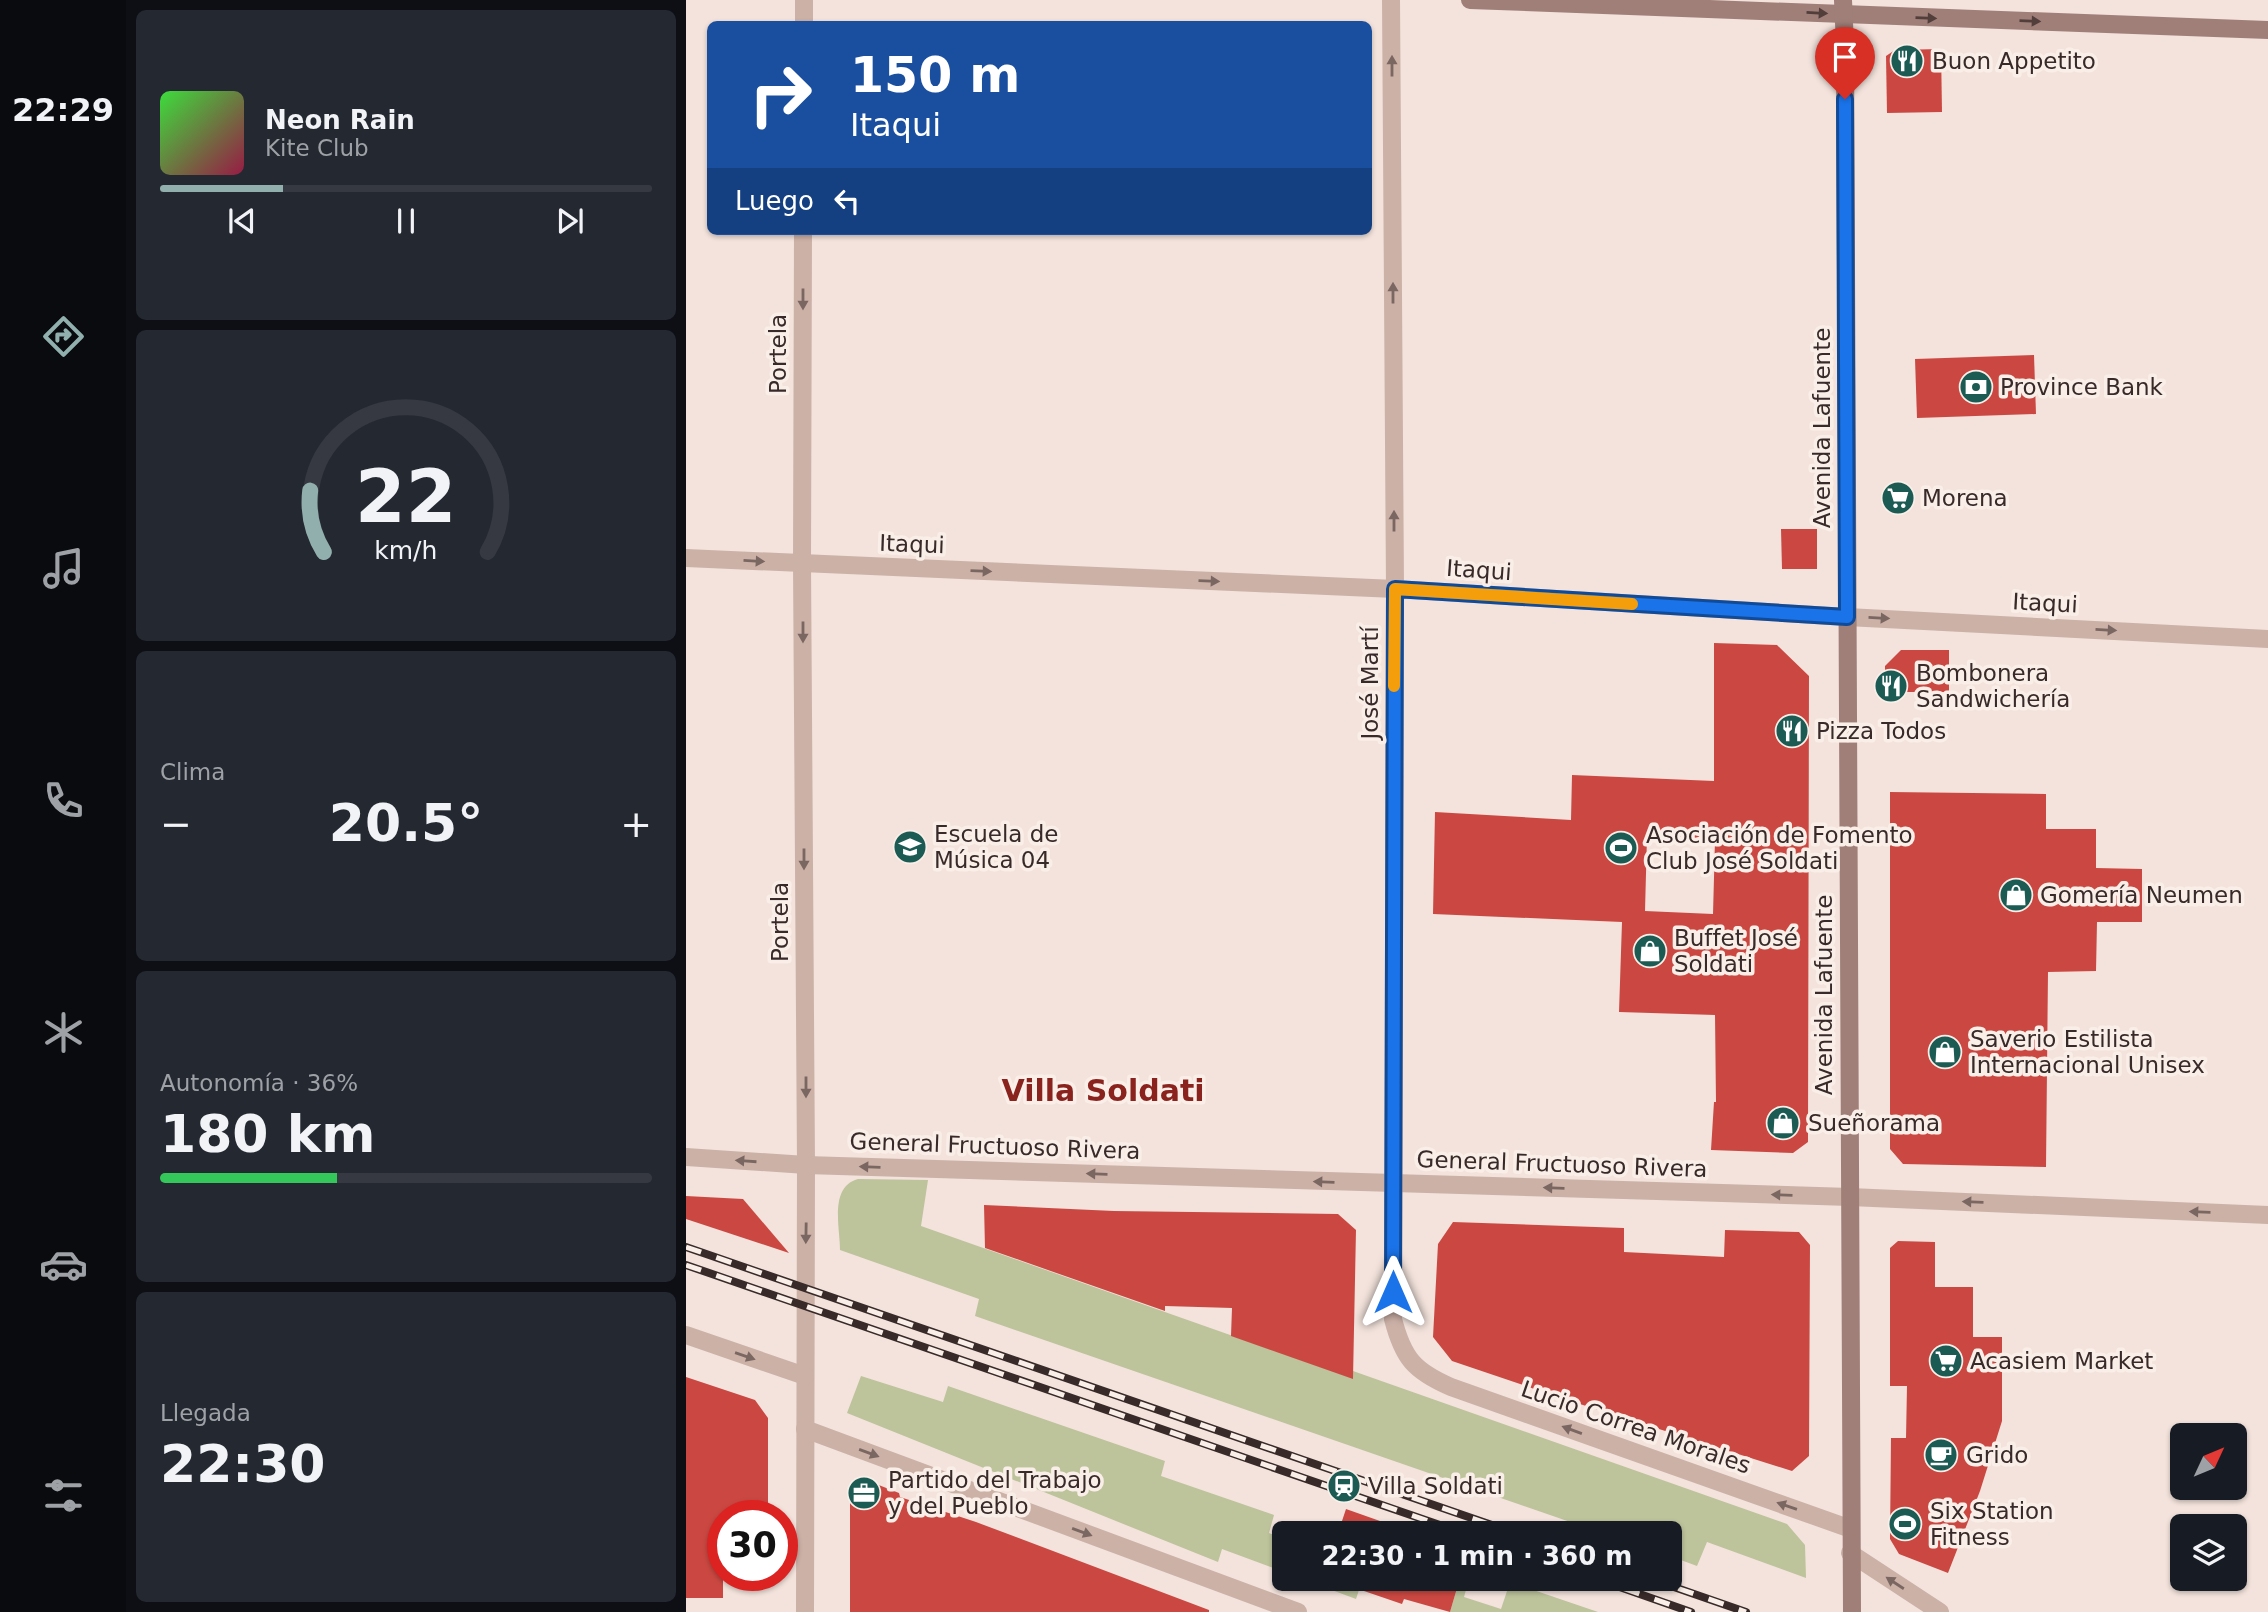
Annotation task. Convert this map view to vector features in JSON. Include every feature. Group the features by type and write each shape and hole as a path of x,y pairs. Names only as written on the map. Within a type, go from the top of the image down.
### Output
{"street":[{"path":"804,0 804,21"},
{"name":"José Martí","path":"1391,0 1395,589 1393,1319 1399,1343 1410,1362"},
{"path":"1470,0 1843,7 2268,30"},
{"name":"Avenida Lafuente","path":"1843,7 1852,1612"},
{"name":"Portela","path":"803,235 805,1612"},
{"name":"Itaqui","path":"686,558 1395,589 1847,617 2268,639"},
{"name":"General Fructuoso Rivera","path":"686,1157 806,1165 1850,1197 2268,1215"},
{"path":"686,1335 804,1376"},
{"name":"Lucio Correa Morales","path":"1410,1362 1428,1377 1451,1387 1851,1529"},
{"path":"805,1429 1298,1612"},
{"path":"1850,1553 1940,1612"}],"green space":[{"path":"858,1179 928,1180 921,1226 1352,1378 1353,1371 1787,1524 1805,1545 1806,1578 1707,1542 1697,1566 1682,1560 1682,1521 1567,1521 975,1316 979,1299 840,1250 838,1209 843,1190"},
{"path":"861,1376 943,1402 948,1386 1165,1461 1161,1476 1274,1515 1269,1533 1272,1534 1272,1568 1222,1549 1218,1562 847,1413"},
{"path":"1334,1591 1359,1591 1356,1599"},
{"path":"1456,1591 1466,1591 1464,1597 1501,1609 1507,1591 1536,1591 1598,1612 1450,1612"}],"building":[{"path":"1941,49 1942,112 1887,113 1886,56 1895,50"},
{"name":"Province Bank","path":"2034,355 2036,414 1917,418 1915,359"},
{"path":"1781,529 1817,529 1817,569 1782,569"},
{"name":"Asociación de Fomento Club José Soldati","path":"1714,643 1777,645 1809,676 1808,1142 1793,1153 1711,1150 1716,1102 1715,1015 1619,1012 1622,922 1433,914 1435,812 1571,820 1572,775 1714,781","holes":["1647,836 1715,840 1713,914 1645,911"]},
{"path":"1901,650 1949,650 1949,692 1885,692 1885,666"},
{"path":"1890,792 2046,794 2046,829 2096,829 2096,868 2142,869 2142,922 2097,922 2096,971 2048,972 2046,1167 1903,1164 1890,1149"},
{"path":"686,1196 743,1199 789,1253 686,1219"},
{"path":"984,1205 1114,1211 1338,1214 1356,1230 1353,1379 1231,1336 1232,1308 1165,1306 1165,1311 985,1248"},
{"path":"1453,1222 1624,1228 1624,1252 1724,1257 1725,1230 1799,1232 1810,1245 1809,1456 1792,1471 1452,1361 1433,1337 1438,1244"},
{"path":"1898,1241 1935,1242 1935,1287 1973,1287 1973,1337 2002,1337 2002,1421 1980,1491 1948,1573 1899,1554 1890,1539 1891,1438 1906,1438 1907,1386 1890,1386 1890,1248"},
{"path":"686,1377 755,1400 768,1418 768,1500 707,1500 707,1591 723,1591 723,1598 686,1598"},
{"path":"866,1480 899,1493 900,1497 976,1522 1209,1612 850,1612 850,1493"},
{"path":"1346,1509 1380,1521 1342,1521"},
{"path":"1364,1591 1456,1591 1450,1612 1404,1599 1402,1604"}],"railway":[{"path":"686,1247 1480,1521"},
{"path":"686,1265 1428,1521"},
{"path":"1682,1590 1746,1612"},
{"path":"1631,1591 1691,1612"}],"slow traffic":[{"path":"1394,686 1395,589 1632,604"}],"place":[{"name":"Buon Appetito","path":"1907,61"},
{"name":"Province Bank","path":"1976,387"},
{"name":"Morena","path":"1898,498"},
{"name":"Bombonera Sandwichería","path":"1891,686"},
{"name":"Pizza Todos","path":"1792,731"},
{"name":"Escuela de Música 04","path":"910,847"},
{"name":"Asociación de Fomento Club José Soldati","path":"1621,848"},
{"name":"Gomería Neumen","path":"2016,895"},
{"name":"Buffet José Soldati","path":"1650,951"},
{"name":"Saverio Estilista Internacional Unisex","path":"1945,1052"},
{"name":"Sueñorama","path":"1783,1123"},
{"name":"Acasiem Market","path":"1946,1361"},
{"name":"Grido","path":"1941,1455"},
{"name":"Villa Soldati","path":"1344,1486"},
{"name":"Partido del Trabajo y del Pueblo","path":"864,1493"},
{"name":"Six Station Fitness","path":"1905,1524"}],"district":[{"name":"Villa Soldati","path":"1103,1090"}],"route":[{"path":"1393,1292 1395,589 1847,617 1845,99"}]}
